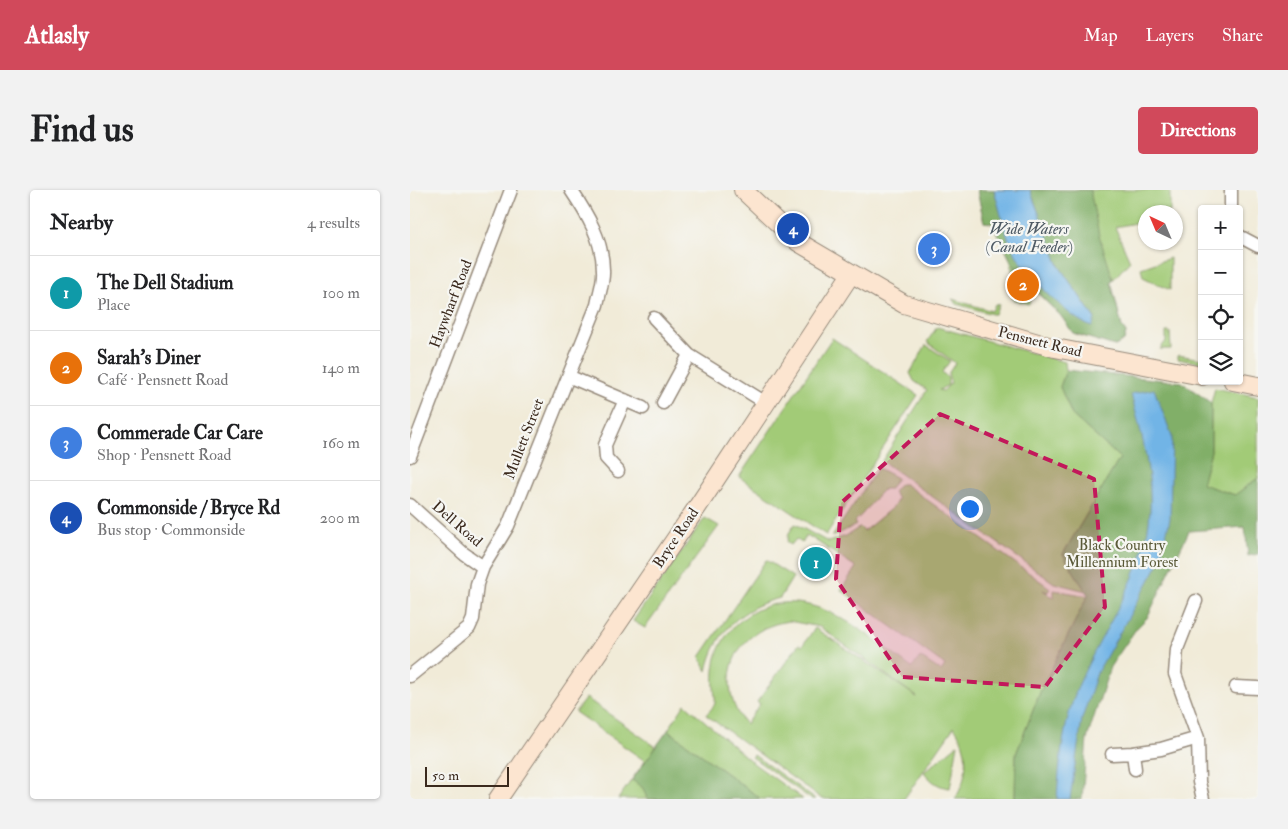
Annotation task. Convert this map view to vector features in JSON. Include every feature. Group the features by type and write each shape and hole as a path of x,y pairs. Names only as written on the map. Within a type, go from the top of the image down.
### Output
{"main road":[{"name":"Pensnett Road","path":"743,190 798,242 851,274 884,290 904,304 1047,346 1198,375"},
{"name":"Bryce Road","path":"498,799 766,404 851,274"},
{"name":"Pensnett Road","path":"884,290 898,291 1045,334 1135,354 1198,365"},
{"path":"1243,374 1258,376"},
{"path":"1243,383 1258,386"}],"street":[{"name":"Haywharf Road","path":"410,456 510,190"},
{"name":"Mullett Street","path":"410,676 469,628 474,619 477,584 483,567 508,526 597,305 604,270 598,239 588,214 571,190"},
{"path":"1231,190 1231,205"},
{"path":"1243,238 1258,246"},
{"path":"654,318 689,355 766,404"},
{"path":"663,403 689,355"},
{"path":"568,376 643,408"},
{"path":"618,471 606,458 605,445 625,400"},
{"name":"Dell Road","path":"410,505 463,553 483,567"},
{"path":"1196,601 1176,649 1175,674 1198,738 1199,782 1203,799"},
{"path":"1236,687 1258,688"},
{"path":"1112,754 1161,750 1198,738"},
{"path":"1133,753 1135,769"}],"highlighted area":[{"path":"940,414 1094,479 1105,607 1045,687 902,677 836,579 841,503"}],"green space":[{"path":"977,190 1170,190 1170,205 1138,205 1138,222 1115,227 1130,261 1111,282 1122,327 1126,333 1124,341 1115,346 1073,333 1061,316 1034,290 1029,304 1013,299 1013,291 1020,288 1023,292 1029,286 1023,278 1014,284 1011,261 992,223 984,222"},
{"path":"977,190 994,190 1013,249 1095,319 1059,266 1030,190 1090,190 1099,235 1113,279 1111,282 1122,327 1126,333 1124,341 1115,346 1073,333 1061,316 1023,278 1011,261 992,223 984,222"},
{"path":"1170,258 1170,290 1143,277 1141,268"},
{"path":"952,299 992,311 995,304 999,305 995,314 992,314 957,304"},
{"path":"937,327 1065,362 1066,370 1060,387 1072,415 1120,458 1063,554 1086,591 1054,583 882,461 927,390 914,381 910,373 926,345 950,361 942,372 948,378 948,385 939,390 943,391 951,383 948,374 955,363 927,342"},
{"path":"1166,332 1170,332 1171,349 1160,349 1166,341"},
{"path":"832,338 918,395 826,535 739,477"},
{"path":"1178,355 1198,358 1198,362 1178,359"},
{"name":"Black Country Millennium Forest","path":"1066,370 1182,382 1211,403 1211,451 1202,484 1235,495 1258,478 1258,554 1248,556 1245,527 1189,531 1147,618 1136,629 1110,667 1087,739 1082,799 1015,799 1016,754 1041,690 1088,595 1063,554 1120,458 1072,415 1060,387"},
{"path":"1215,388 1258,397 1258,478 1235,495 1202,484 1211,451 1211,403"},
{"path":"878,468 897,478 890,489 884,489 880,493 854,522 856,525 832,537"},
{"path":"900,484 905,484 1050,588 1048,592 1043,590 1054,598 1054,590 1088,596 1041,690 1016,754 1015,799 955,799 963,781 966,763 963,744 954,727 904,799 822,799 706,715 715,703 715,665 719,648 725,638 732,628 747,616 757,610 778,603 799,603 820,608 840,617 859,629 912,668 920,657 941,671 945,665 841,590 856,567 807,535 802,543 796,539 791,545 787,542 789,533 795,524 828,542 846,536 860,527 864,531 894,506 898,499 893,492","holes":["789,621 820,627 917,697 815,628 802,646 799,644 757,702 760,704 746,724 735,706 731,693 730,679 732,666 743,644 763,629"]},
{"path":"705,518 719,526 645,628 633,621"},
{"path":"766,560 793,577 780,598 754,608 732,623 716,644 707,671 700,657"},
{"path":"586,698 731,799 618,799 645,761 575,712"},
{"path":"685,704 753,763 803,799 761,799 668,730"},
{"path":"668,730 761,799 647,799 643,788 632,780"},
{"path":"958,744 950,788 938,785 924,772"},
{"path":"754,755 815,799 811,799 752,757"}],"water":[{"name":"Wide Waters (Canal Feeder)","path":"994,190 1030,190 1059,266 1095,319 1092,327 1072,315 1048,294 1019,259 1007,235"},
{"path":"1154,389 1172,436 1170,519 1159,563 1097,673 1082,719 1070,799 1057,799 1063,741 1074,697 1089,663 1133,578 1147,534 1150,510 1149,480 1145,451 1131,394"}],"place":[{"name":"Commonside / Bryce Rd","path":"793,229"},
{"name":"Commerade Car Care","path":"934,249"},
{"name":"Sarah's Diner","path":"1023,285"},
{"name":"The Dell Stadium","path":"816,563"}]}
